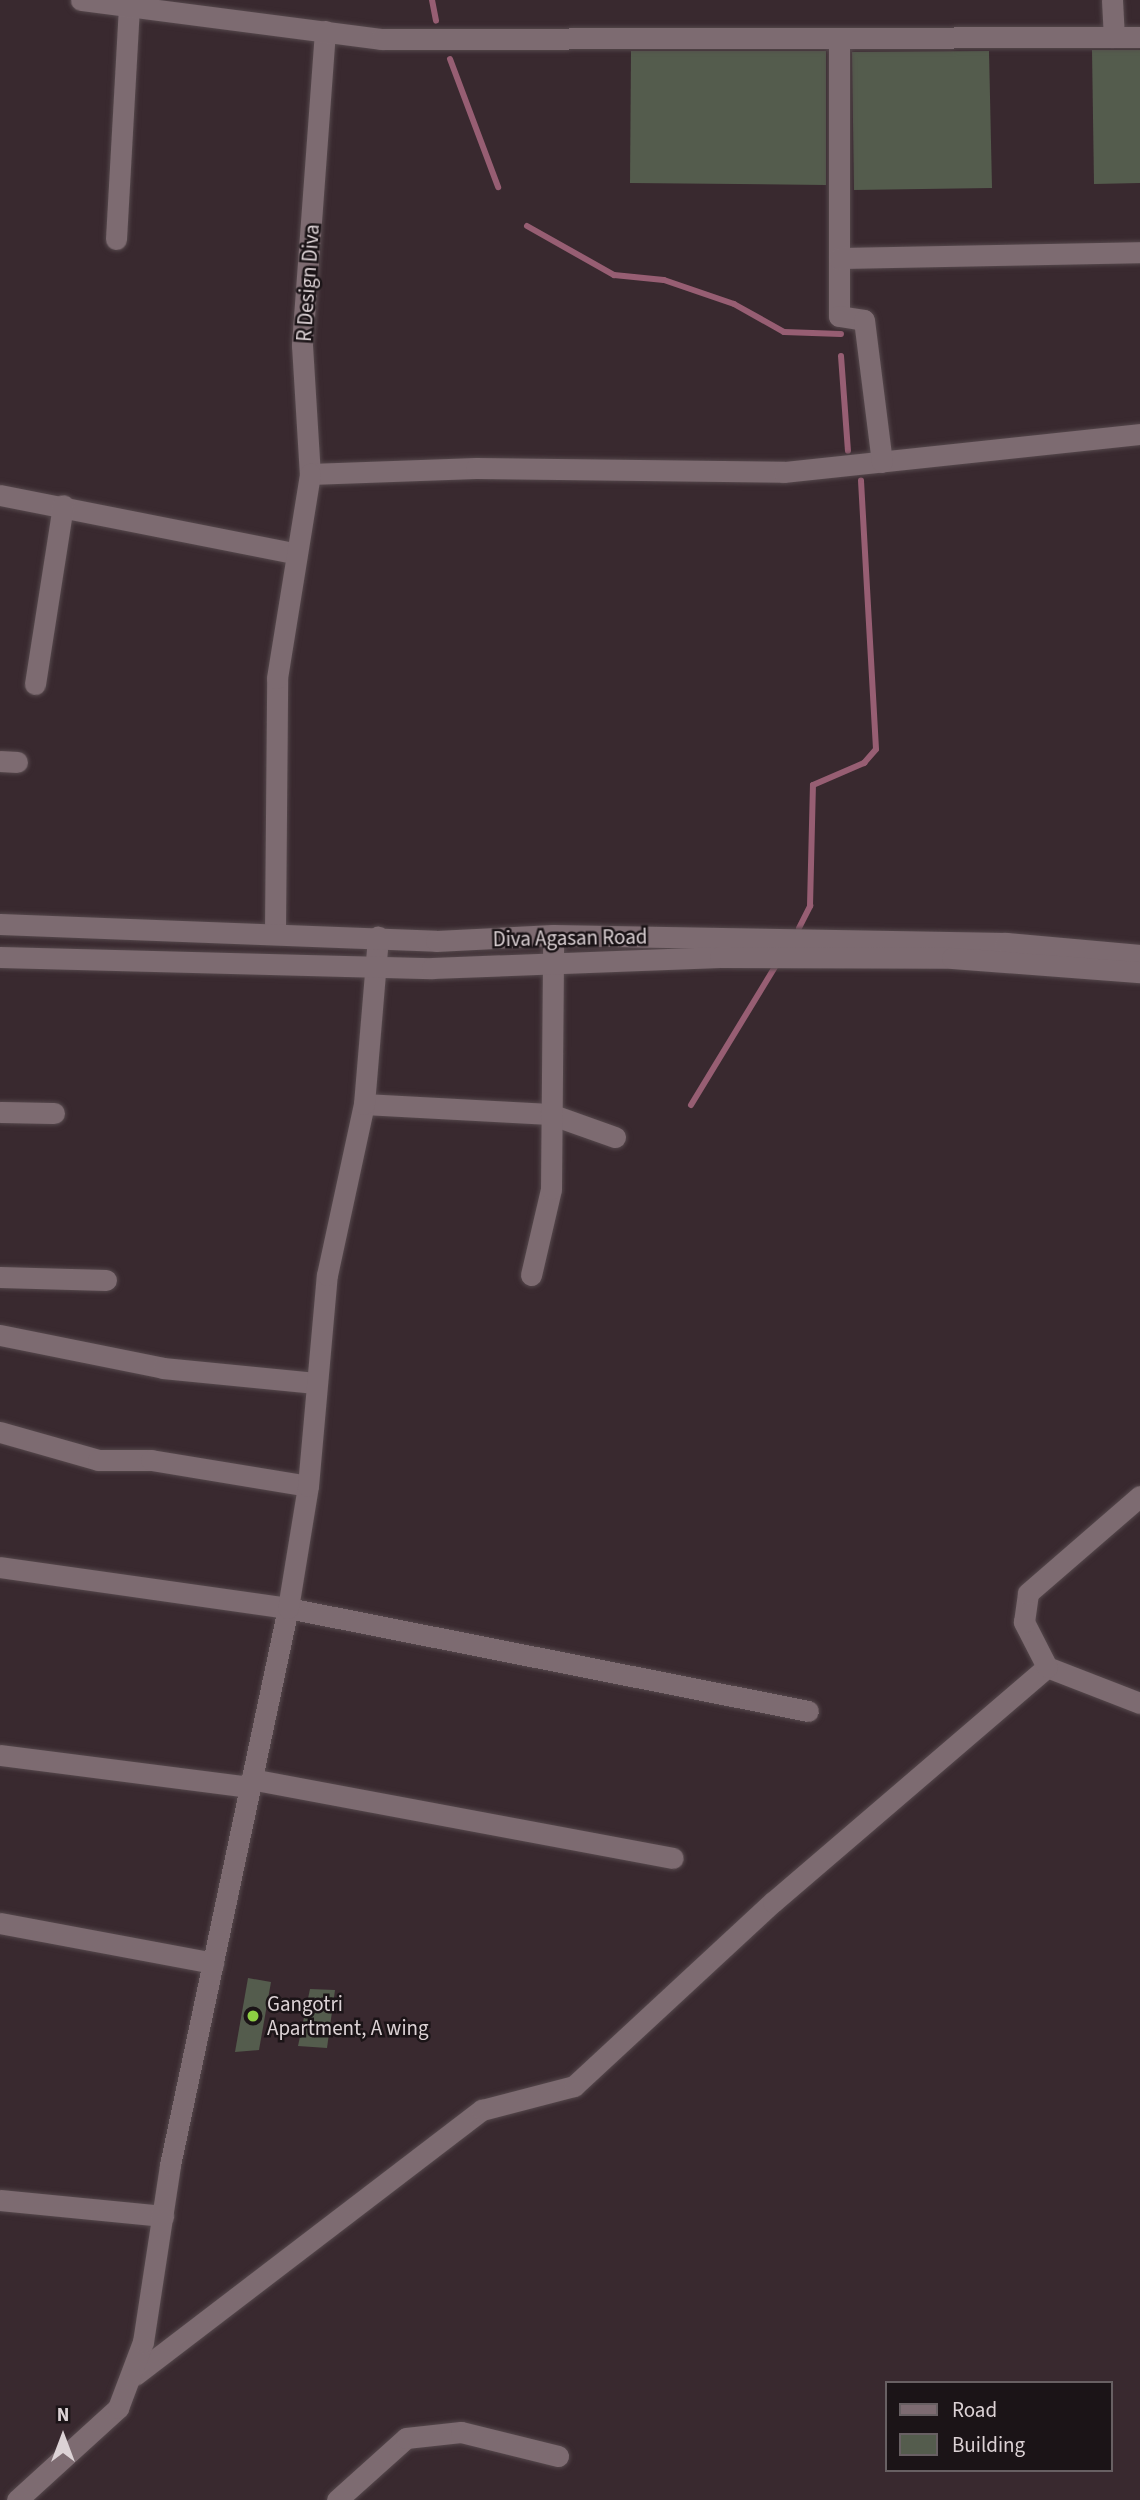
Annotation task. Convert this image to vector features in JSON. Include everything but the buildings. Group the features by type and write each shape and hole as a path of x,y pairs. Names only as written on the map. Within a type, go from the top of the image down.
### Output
{"street":[{"path":"81,0 381,39 1140,37"},
{"path":"1112,0 1114,37"},
{"path":"116,239 129,6"},
{"name":"R Design Diva","path":"275,930 277,678 294,553 310,474 302,345 324,31"},
{"path":"839,39 839,316 864,320 882,462"},
{"path":"839,258 1140,252"},
{"path":"310,474 784,472 1140,434"},
{"path":"0,495 63,505 294,553"},
{"path":"35,684 63,505"},
{"name":"Diva Agasan Road","path":"0,924 275,930 378,937 553,935 1006,943 1140,955"},
{"path":"531,1275 551,1189 549,964 553,935"},
{"path":"16,2500 118,2408 135,2375 213,1963 288,1608 308,1486 315,1383 327,1275 364,1104 378,937"},
{"path":"0,957 376,967 952,958 1140,972"},
{"path":"364,1104 550,1114 615,1137"},
{"path":"0,1112 54,1113"},
{"path":"0,1277 106,1280"},
{"path":"0,1335 163,1368 315,1383"},
{"path":"0,1432 98,1460 151,1460 260,1483 308,1486"},
{"path":"1140,1496 1028,1593 1024,1622 1047,1667 1140,1703"},
{"path":"0,1567 288,1608 808,1711"},
{"path":"135,2375 482,2110 574,2086 773,1902 1047,1667"},
{"path":"0,1755 250,1783 673,1858"},
{"path":"0,1923 213,1963"},
{"path":"0,2200 163,2216"},
{"path":"337,2500 406,2438 461,2432 558,2456"}],"waterway":[{"path":"432,0 436,21"},
{"path":"450,59 498,187"},
{"path":"527,226 614,275 664,280 734,304 784,332 841,334"},
{"path":"841,356 848,451"},
{"path":"799,928 810,906 813,785 864,763 876,749 861,480"},
{"path":"691,1105 776,965"}],"place":[{"name":"Gangotri Apartment, A wing","path":"253,2016"}]}
